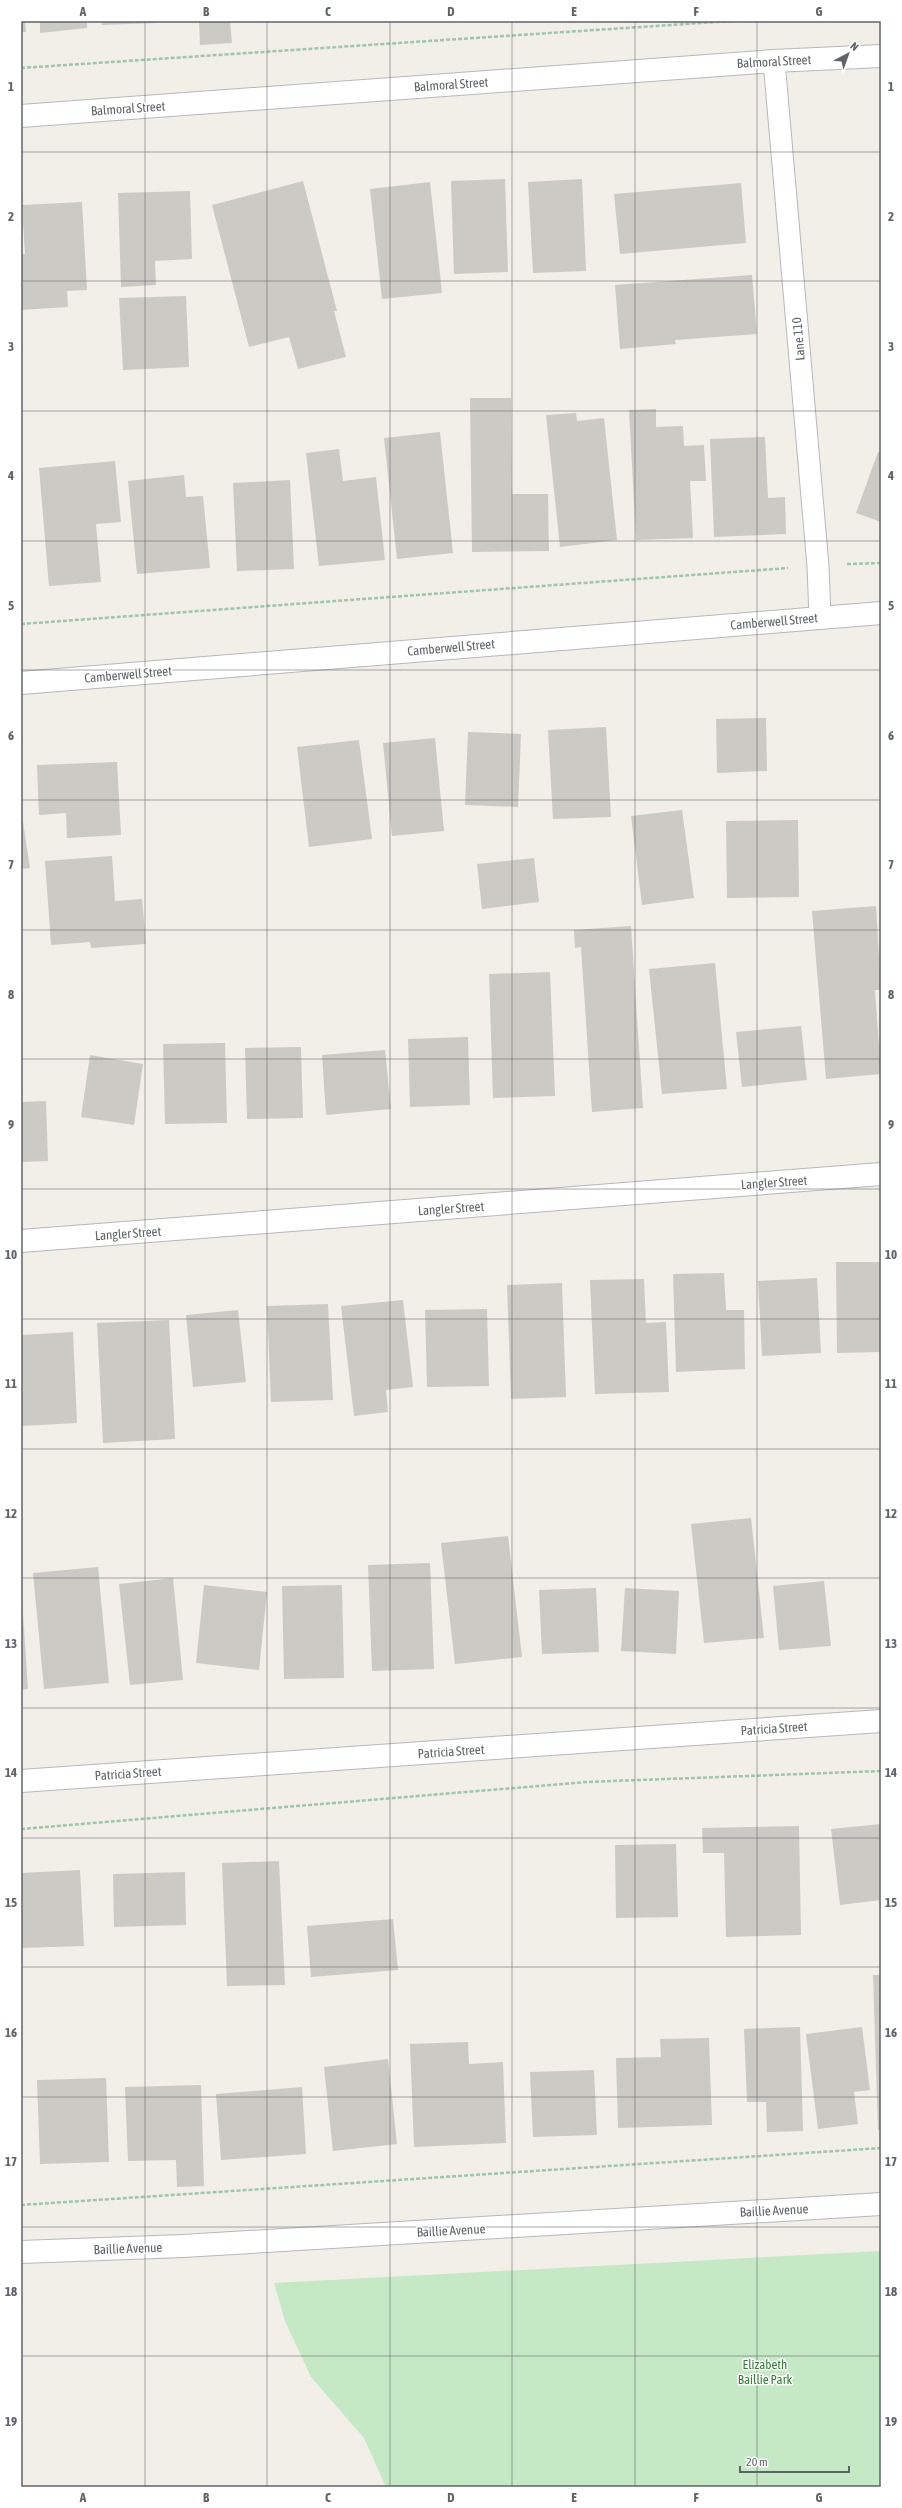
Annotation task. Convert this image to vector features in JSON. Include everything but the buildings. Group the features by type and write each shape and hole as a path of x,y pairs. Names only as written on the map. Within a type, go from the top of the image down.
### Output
{"street":[{"name":"Balmoral Street","path":"21,116 774,61 881,56"},
{"name":"Camberwell Street","path":"21,683 881,613"},
{"name":"Langler Street","path":"21,1241 881,1174"},
{"name":"Patricia Street","path":"21,1781 881,1721"},
{"name":"Baillie Avenue","path":"21,2252 183,2246 881,2204"}],"lane":[{"name":"Lane 110","path":"774,61 818,566 820,617"}],"path":[{"path":"21,68 731,21"},
{"path":"21,624 818,566 881,563"},
{"path":"21,1829 586,1782 881,1771"},
{"path":"21,2205 881,2148"}],"green space":[{"name":"Elizabeth Baillie Park","path":"881,2251 881,2487 386,2487 364,2438 311,2377 285,2321 274,2283"}]}
